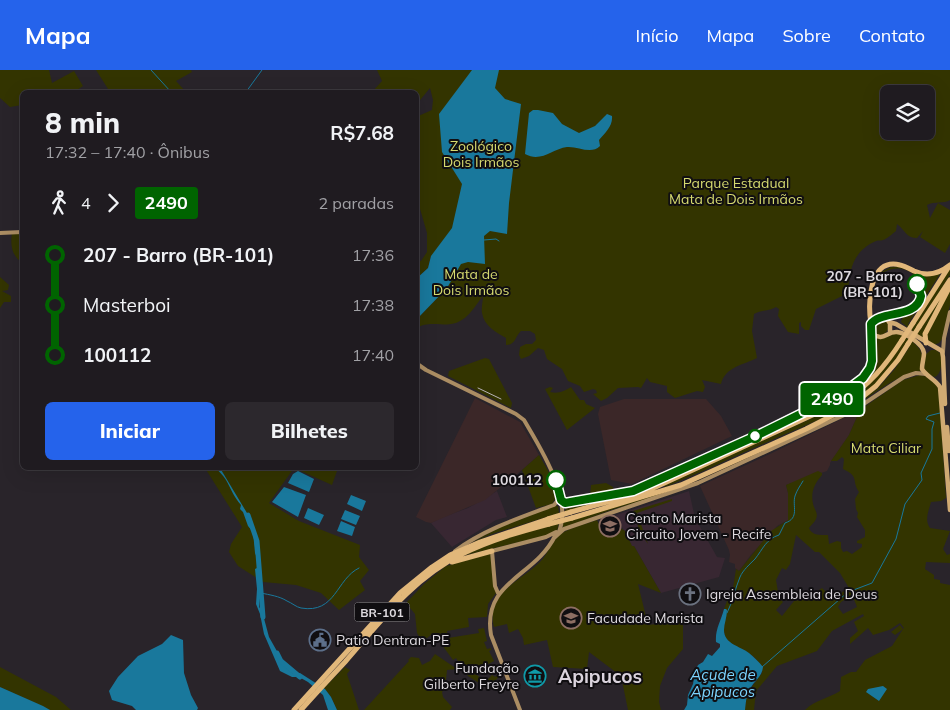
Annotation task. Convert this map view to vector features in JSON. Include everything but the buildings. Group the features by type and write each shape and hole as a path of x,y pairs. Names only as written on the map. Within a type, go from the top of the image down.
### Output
{"highway":[{"path":"871,324 870,292 872,282 883,268 900,264 917,273 927,274 940,271 950,265"},
{"name":"BR-101","path":"572,515 647,491 852,396 874,378 902,340 950,265"},
{"name":"BR-101","path":"300,710 400,593 450,555 488,539 681,485 806,429 851,406 866,395 888,373 950,280"},
{"path":"926,344 926,334 950,286"},
{"path":"806,412 831,407"},
{"path":"795,437 806,429 818,427"},
{"path":"620,499 633,491"},
{"name":"BR-101","path":"324,680 389,611 440,567 462,554 492,541 548,522"},
{"path":"440,567 492,551"},
{"name":"BR-101","path":"294,710 313,693"}],"main road":[{"path":"0,233 20,232"},
{"path":"950,312 944,338 942,371 950,469"},
{"path":"561,507 567,503 633,491 806,412 843,393 866,375 872,361 871,324 879,317 886,318 926,344 939,349 943,354"},
{"path":"890,322 890,333"},
{"path":"871,330 878,337 884,337 890,333 901,333 916,341 924,354 922,369 938,384 950,510"},
{"path":"924,354 927,350 940,344 944,338"},
{"path":"419,365 524,420 553,473 560,498 561,528 550,547 537,561 498,593 490,622 491,635 520,710"},
{"path":"932,378 938,377 942,371"},
{"path":"498,593 495,586 492,551 545,537 561,528 698,483 853,411 904,377 916,373 926,374"},
{"path":"560,498 567,503"},
{"path":"450,555 468,541 488,531 554,505 560,498"},
{"path":"554,505 557,504 561,507"},
{"path":"545,537 550,547"}],"shaded area":[{"path":"475,398 520,422 539,455 485,500 431,523 426,522 416,517"},
{"path":"624,399 706,399 721,416 732,436 632,484 611,480 598,414 600,407"},
{"path":"860,410 849,435 830,463 827,471 786,485 788,493 788,520 777,526 739,571 735,568 735,564 729,562 729,550 700,486"},
{"path":"497,491 507,517 496,520 452,547 431,523 468,508"},
{"path":"689,491 695,518 717,557 725,558 719,577 661,593 634,546 632,547 616,515"}],"green space":[{"path":"0,70 49,70 52,83 74,71 83,86 77,90 20,90 20,105 10,107 0,98"},
{"path":"96,70 191,70 192,72 176,81 184,90 109,90"},
{"name":"Parque Estadual Mata de Dois Irmãos","path":"377,70 950,70 950,200 927,205 930,218 938,203 950,210 950,244 945,253 920,237 923,231 917,238 913,238 897,224 896,231 891,235 868,245 857,256 851,269 848,293 816,309 809,330 805,330 801,326 801,322 799,323 799,334 788,332 778,316 779,309 776,307 754,314 752,331 757,358 730,370 723,378 721,384 702,380 705,387 703,392 697,391 675,398 667,392 667,386 650,382 647,378 641,388 618,388 601,401 593,394 597,393 596,390 584,392 580,386 568,381 562,369 547,359 544,350 538,348 529,356 521,359 519,355 520,347 532,344 536,340 535,334 530,331 521,331 512,344 506,345 506,338 491,328 483,318 483,296 470,313 457,323 419,327 419,317 447,288 431,256 428,268 419,276 419,261 427,252 427,233 419,205 419,116 432,110 433,100 430,88 419,101 419,90 374,90 382,81"},
{"path":"12,233 20,233 20,261 12,250"},
{"path":"891,267 902,267 914,273 942,271 922,302 923,292 920,283 909,272 902,269 893,269 877,278 881,272"},
{"path":"950,268 950,275 916,329 950,282 923,339 901,322 903,316 916,312 908,324 911,327"},
{"path":"0,277 9,285 8,290 2,291 11,296 11,302 4,302 0,308"},
{"path":"950,289 950,305 942,339 939,343 933,345 928,342 927,334"},
{"path":"879,318 888,321 888,327 886,332 879,336 874,333 872,325"},
{"path":"872,333 883,337 895,333 911,341 921,351 921,371 903,376 840,415 877,389 894,370 910,346 871,388 843,408 665,487 664,485 830,410 847,400 876,374 848,396 816,408 850,392 864,380 874,360"},
{"path":"931,350 936,350 941,354 940,370 935,377 929,375 924,370 925,355"},
{"path":"485,358 489,359 512,403 511,408 448,376 449,371"},
{"name":"Mata Ciliar","path":"920,375 932,378 939,389 946,498 941,501 931,502 927,522 930,528 950,531 943,549 947,555 950,554 950,563 926,562 925,569 934,575 934,579 940,580 940,583 950,585 950,710 805,710 840,691 841,677 851,672 856,672 865,660 892,646 904,628 900,623 889,630 873,635 868,628 850,644 850,638 858,631 854,622 864,616 863,614 832,631 817,651 777,666 757,690 754,710 745,710 748,694 762,673 759,663 751,654 727,640 724,629 726,609 724,609 727,601 731,601 736,569 739,571 771,531 788,520 788,493 786,485 818,471 822,473 813,490 812,498 817,516 809,528 810,531 828,535 829,544 837,541 841,542 843,552 847,551 852,554 862,547 862,544 857,543 857,541 865,537 865,530 857,517 855,499 859,492 852,474 843,469 844,459 842,457 837,461 831,461 849,435 860,410 903,380","holes":["796,535 815,552 819,552 840,573 849,588 832,598 822,588 806,599 794,601 782,616 776,610 783,602 779,598 776,580 782,568 786,570 790,564","849,597 853,597 857,607 843,614 838,607 841,602"]},
{"path":"571,387 580,400 584,400 586,404 595,408 567,430 545,389 553,388 550,392 556,393"},
{"path":"783,442 671,492 611,510 563,528 562,523 669,490"},
{"path":"539,455 551,476 557,496 552,504 536,508 522,470"},
{"path":"206,470 293,470 269,503 299,521 360,545 359,557 369,570 360,581 365,590 339,610 321,593 296,585 263,582 238,566 229,552 231,544 242,527"},
{"path":"298,470 337,471 332,485"},
{"path":"606,483 613,487 613,493 590,497 591,485"},
{"path":"624,495 566,512 565,511 567,505"},
{"path":"672,499 672,501 637,513 648,544 640,532 633,511"},
{"path":"558,506 559,513 492,534 471,543 500,527"},
{"path":"597,520 604,536 622,529 625,531 661,593 638,584 648,625 683,621 683,649 667,668 660,686 659,702 661,710 628,710 621,676 589,652 587,669 553,667 547,640 524,645 523,638 518,629 509,633 507,624 494,627 493,615 495,605 507,589 540,562 561,534"},
{"path":"559,523 557,531 548,535 462,556 507,537"},
{"path":"491,553 496,593 488,604 487,617 468,618 469,627 447,631 448,638 479,633 478,629 484,628 487,641 484,642 487,649 491,648 489,651 494,661 479,669 475,674 486,681 492,675 495,677 501,672 501,675 487,688 468,676 456,658 453,660 442,645 439,633 432,634 427,638 420,638 417,633 415,614 406,603 424,584 446,566"},
{"path":"900,625 903,629 895,635 891,632"},
{"path":"435,654 457,669 447,670 446,680 440,682 444,690 442,692 443,697 452,707 450,710 364,710 411,657 419,658 422,665 430,661"},
{"path":"0,667 56,697 71,710 50,710 0,687"},
{"path":"345,667 350,670 347,674 359,710 337,710 324,688"}],"water":[{"path":"472,70 499,70 495,88 505,99 521,104 507,234 490,231 484,236 485,264 468,262 461,264 447,288 419,317 419,276 428,268 431,256 452,228 462,184 442,152 439,114"},
{"path":"533,110 553,113 562,124 579,133 595,126 607,114 612,116 612,120 608,129 599,140 600,146 596,149 567,147 536,157 525,154 529,113"},
{"path":"218,470 221,470 250,518 250,525 255,531 260,564 259,607 280,662 293,674 300,673 325,689 337,710 328,710 323,695 308,682 280,671 264,634 256,604 255,569 257,568 258,560 255,553 253,532 240,509 241,505 225,478"},
{"path":"298,471 314,479 309,492 288,483 293,474"},
{"path":"284,487 306,495 298,517 272,502"},
{"path":"351,495 366,501 362,511 347,504"},
{"path":"308,508 324,515 319,525 304,518"},
{"path":"345,510 360,516 356,525 341,519"},
{"path":"341,521 355,527 352,536 337,531"},
{"name":"Açude de Apipucos","path":"724,609 727,610 724,630 727,639 753,656 763,667 760,676 749,691 745,710 684,710 698,665 703,662 708,654 712,656 720,647 720,644 716,642 716,637"},
{"path":"171,635 183,640 184,673 191,695 198,708 197,710 136,710 132,706 112,700 109,691 118,677 138,656 162,644"},
{"path":"883,686 887,689 879,701 866,692 868,689"},
{"path":"0,687 43,706 50,710 0,710"}],"waterway":[{"path":"151,70 169,90"},
{"path":"247,90 262,70"},
{"path":"484,240 496,239 499,241"},
{"path":"851,591 872,583 896,539 905,504 922,480 921,473 932,449 934,422 926,419 928,416 940,413"},
{"path":"727,613 743,572 768,542 779,535 785,523 790,521 794,515 795,496 803,481"},
{"path":"248,515 257,541 263,617"},
{"path":"261,593 281,598 299,607 313,608 322,606 329,601 351,573 359,568"},
{"path":"762,667 848,592"},
{"path":"277,653 281,661 300,677"}],"tram line":[{"path":"478,388 501,399"}],"bus line":[{"name":"2490","path":"556,480 559,495 565,503 633,491 756,436 843,393 863,378 870,368 872,361 871,324 873,320 879,317 884,318 917,305 921,296 917,284"}],"place":[{"name":"207 - Barro (BR-101)","path":"917,284"},
{"name":"100112","path":"556,480"},
{"name":"Centro Marista Circuito Jovem - Recife","path":"610,526"},
{"name":"Igreja Assembleia de Deus","path":"690,594"},
{"name":"Facudade Marista","path":"571,618"},
{"name":"Patio Dentran-PE","path":"320,640"},
{"name":"Fundação Gilberto Freyre","path":"535,676"}],"district":[{"name":"Apipucos","path":"600,676"}],"park label":[{"name":"Zoológico Dois Irmãos","path":"481,154"},
{"name":"Mata de Dois Irmãos","path":"471,282"}]}
